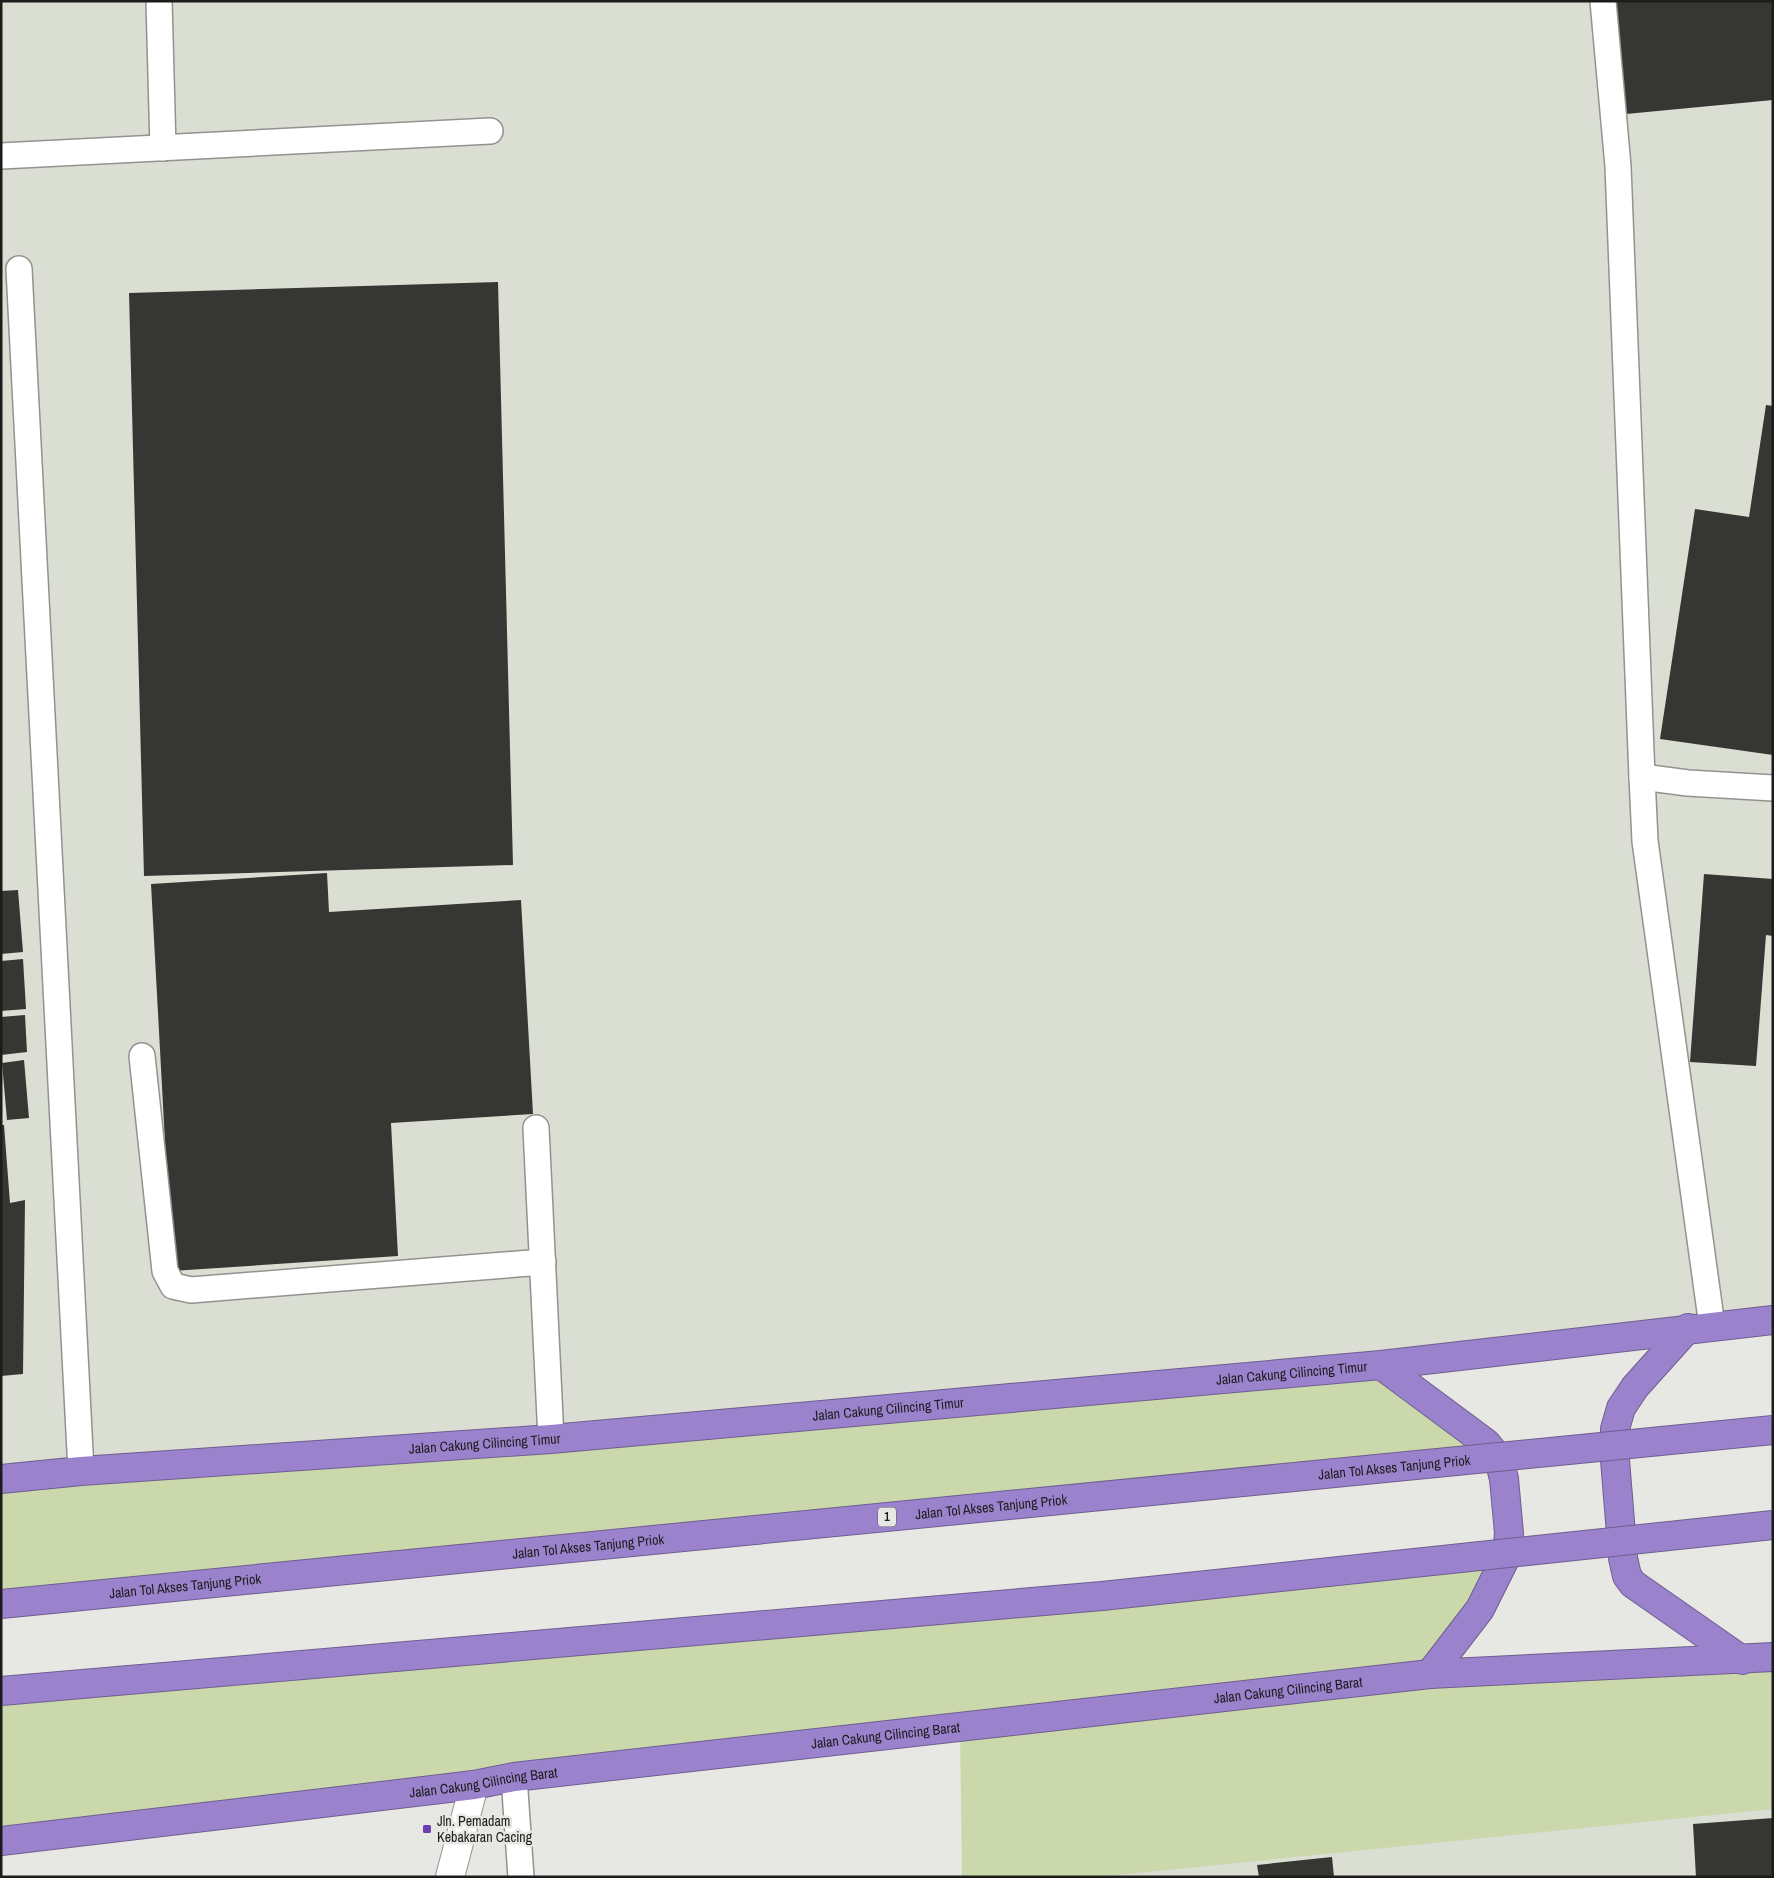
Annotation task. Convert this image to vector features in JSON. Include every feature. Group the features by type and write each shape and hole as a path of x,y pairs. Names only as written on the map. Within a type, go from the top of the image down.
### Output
{"highway":[{"name":"Jalan Cakung Cilincing Timur","path":"1,1479 81,1471 551,1439 1381,1365 1773,1320"},
{"path":"1700,1327 1635,1388 1621,1408 1615,1429 1615,1460 1623,1558 1628,1576 1633,1584 1742,1660"},
{"path":"1381,1365 1486,1443 1499,1458 1504,1479 1509,1533 1507,1554 1480,1609 1430,1674"},
{"name":"Jalan Tol Akses Tanjung Priok","path":"1,1604 1773,1430"},
{"path":"1,1691 1102,1596 1773,1525"},
{"name":"Jalan Cakung Cilincing Barat","path":"1,1840 474,1786 514,1777 1430,1674 1773,1657"}],"street":[{"path":"450,1877 474,1786"}],"lane":[{"path":"159,1 164,148"},
{"path":"1603,1 1618,166 1645,841 1700,1327"},
{"path":"1,156 490,131"},
{"path":"19,269 81,1471"},
{"path":"1642,777 1688,783 1773,788"},
{"path":"142,1056 165,1271 173,1286 190,1290 543,1262"},
{"path":"536,1128 551,1439"},
{"path":"514,1777 521,1877"}],"shaded area":[{"path":"1,1 1773,1 1773,1318 1,1478"},
{"path":"1773,1808 1773,1877 1097,1877 1631,1822"}],"green space":[{"path":"1381,1365 1499,1459 1,1604 1,1479"},
{"path":"1508,1544 1431,1673 1773,1657 1773,1809 1097,1877 962,1877 960,1728 1,1839 1,1691"}],"building":[{"path":"1616,1 1773,1 1773,100 1626,114"},
{"path":"498,282 513,865 144,876 129,293"},
{"path":"1766,405 1773,406 1773,755 1660,739 1695,509 1749,517"},
{"path":"327,873 329,912 521,900 533,1114 391,1123 398,1256 172,1271 151,884"},
{"path":"1704,874 1773,879 1773,936 1766,935 1756,1066 1690,1062"},
{"path":"18,890 23,952 1,954 1,891"},
{"path":"23,959 26,1009 1,1011 1,961"},
{"path":"25,1015 27,1052 1,1055 1,1017"},
{"path":"24,1060 29,1118 7,1120 2,1063"},
{"path":"1,1125 4,1125 10,1203 25,1200 23,1374 1,1376"},
{"path":"1773,1818 1773,1877 1696,1877 1693,1824"},
{"path":"1332,1857 1334,1877 1259,1877 1257,1865"}],"place":[{"name":"Jln. Pemadam Kebakaran Cacing","path":"427,1829"}]}
